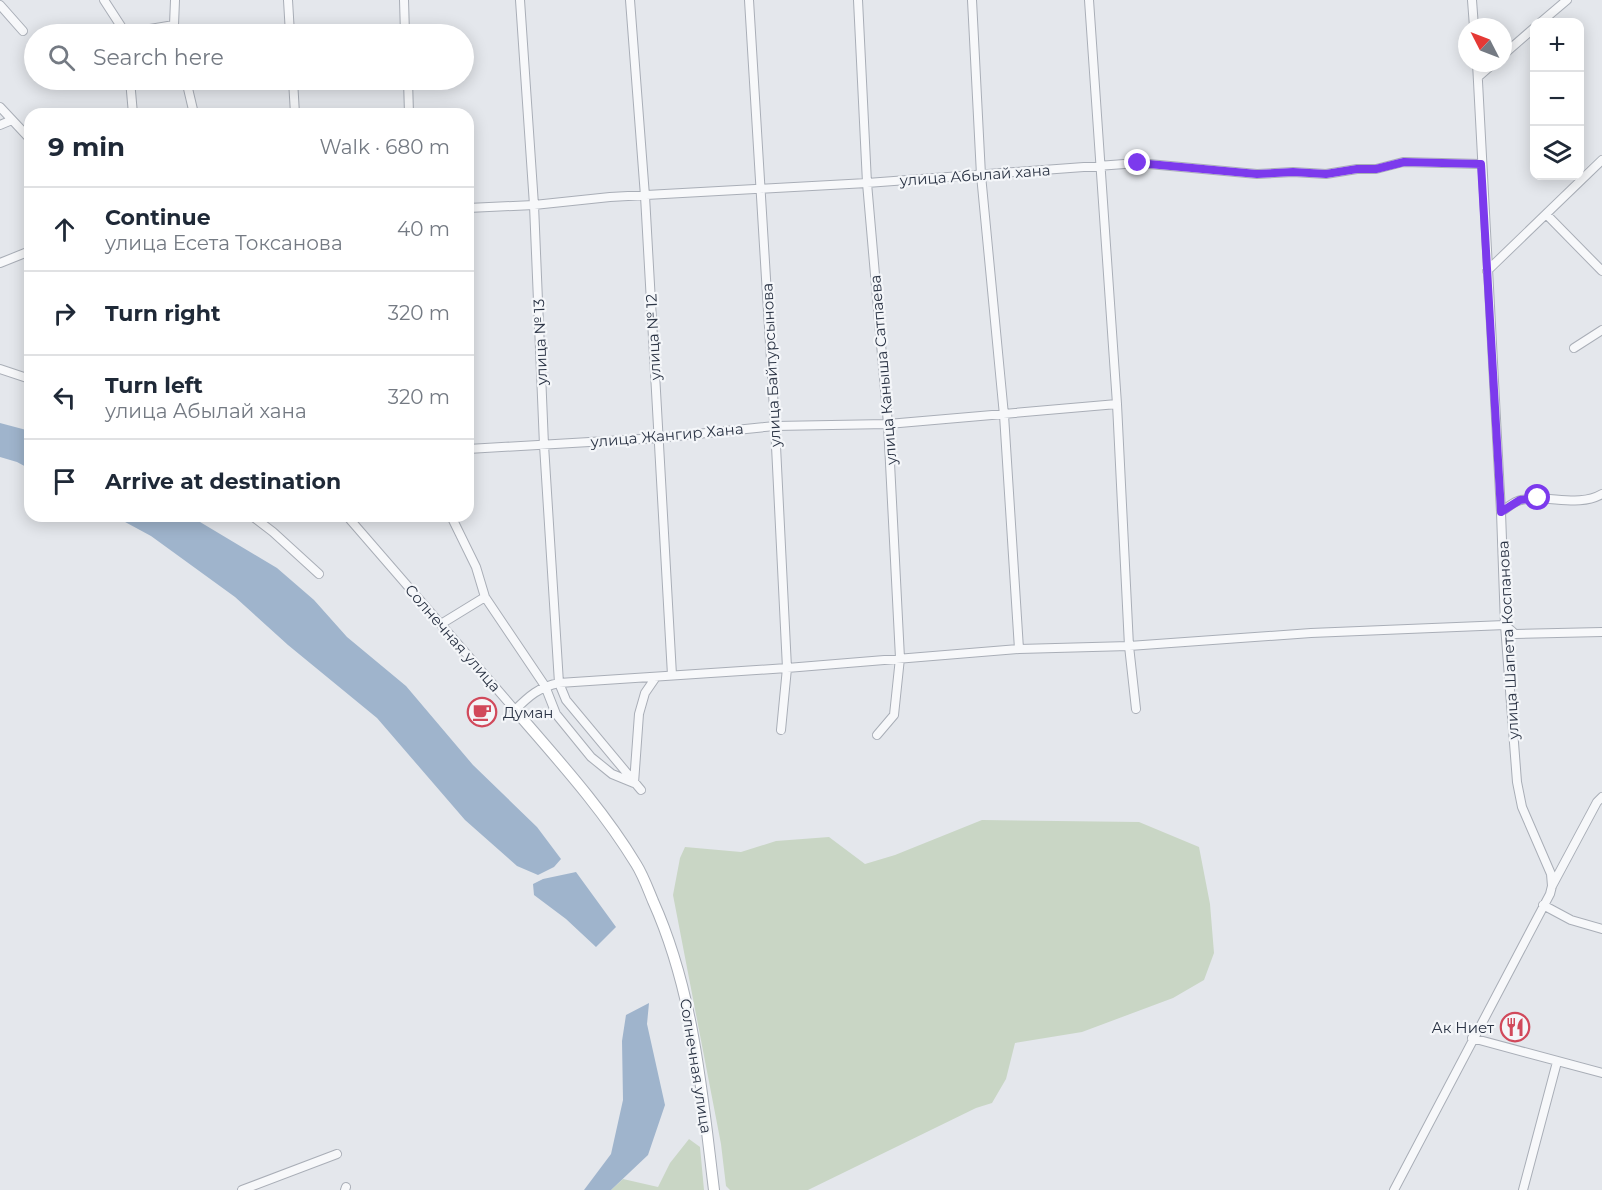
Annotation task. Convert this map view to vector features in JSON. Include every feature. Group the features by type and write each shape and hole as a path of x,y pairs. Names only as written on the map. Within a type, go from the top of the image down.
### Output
{"street":[{"path":"104,0 120,24"},
{"path":"175,0 175,24"},
{"path":"288,0 289,24"},
{"path":"404,0 405,24"},
{"name":"улица № 13","path":"520,0 534,204 544,445 559,683"},
{"name":"улица № 12","path":"630,0 645,196 672,675"},
{"name":"улица Байтурсынова","path":"749,0 787,668 781,730"},
{"name":"улица Каныша Сатпаева","path":"858,0 867,183 888,424 900,658 894,716 877,735"},
{"path":"972,0 981,175 1004,415 1019,649"},
{"path":"1089,0 1117,404 1129,646 1136,709"},
{"path":"1472,0 1473,18"},
{"path":"1546,18 1567,0"},
{"path":"0,5 23,31"},
{"path":"1512,47 1530,31"},
{"name":"улица Шапета Коспанова","path":"1478,72 1505,625 1517,782 1522,807 1551,874 1552,886"},
{"path":"1478,77 1484,72"},
{"path":"131,90 132,108"},
{"path":"188,90 193,108"},
{"path":"294,90 295,108"},
{"path":"408,90 409,108"},
{"path":"0,106 24,133"},
{"path":"0,125 12,120"},
{"path":"1487,271 1602,160"},
{"name":"улица Абылай хана","path":"474,208 1138,163 1257,174 1293,172 1326,174 1357,169 1376,169 1404,162 1481,164"},
{"path":"1546,214 1602,272"},
{"path":"0,263 24,253"},
{"path":"1574,348 1602,330"},
{"path":"0,369 24,377"},
{"name":"улица Жангир Хана","path":"474,449 658,438 775,426 888,424 1117,404"},
{"path":"1501,512 1520,500 1538,498 1585,500 1602,494"},
{"path":"260,522 319,574"},
{"name":"Солнечная улица","path":"352,522 592,799 637,865 673,952 691,1024 714,1190"},
{"path":"454,522 476,567 485,597 545,686 556,714 591,757 612,774 634,783"},
{"path":"441,624 485,597"},
{"path":"515,710 531,694 545,686 559,683 787,668 1019,649 1129,646 1311,633 1505,625 1515,634 1602,632"},
{"path":"634,783 639,714 645,693 656,677"},
{"path":"559,683 566,700 641,790"},
{"path":"1394,1190 1552,886 1600,801"},
{"path":"1543,905 1571,920 1602,929"},
{"path":"1472,1038 1602,1073"},
{"path":"1523,1190 1557,1062"},
{"path":"242,1190 337,1154"}],"green space":[{"path":"982,820 1139,822 1199,847 1210,904 1214,953 1204,980 1173,998 1082,1032 1015,1043 1006,1079 992,1103 976,1108 808,1190 730,1190 726,1186 721,1144 673,895 680,858 685,847 741,852 776,841 829,837 865,864 895,855"},
{"path":"689,1139 700,1147 704,1190 611,1190 623,1179 658,1187 670,1163"}],"water":[{"path":"0,423 24,429 24,466 0,457"},
{"path":"125,522 200,522 277,568 314,600 347,637 406,686 473,765 537,827 561,859 554,867 538,875 517,866 465,820 377,718 288,645 235,597 151,536"},
{"path":"576,872 616,927 596,947 566,919 534,895 533,884 543,879"},
{"path":"649,1003 647,1024 665,1105 648,1155 611,1190 584,1190 611,1154 623,1100 622,1041 626,1015"}],"place":[{"name":"Думан","path":"482,712"},
{"name":"Ак Ниет","path":"1515,1027"}],"route":[{"path":"1138,163 1257,174 1293,172 1326,174 1357,169 1376,169 1404,162 1481,164 1501,512 1520,500 1538,498"}]}
